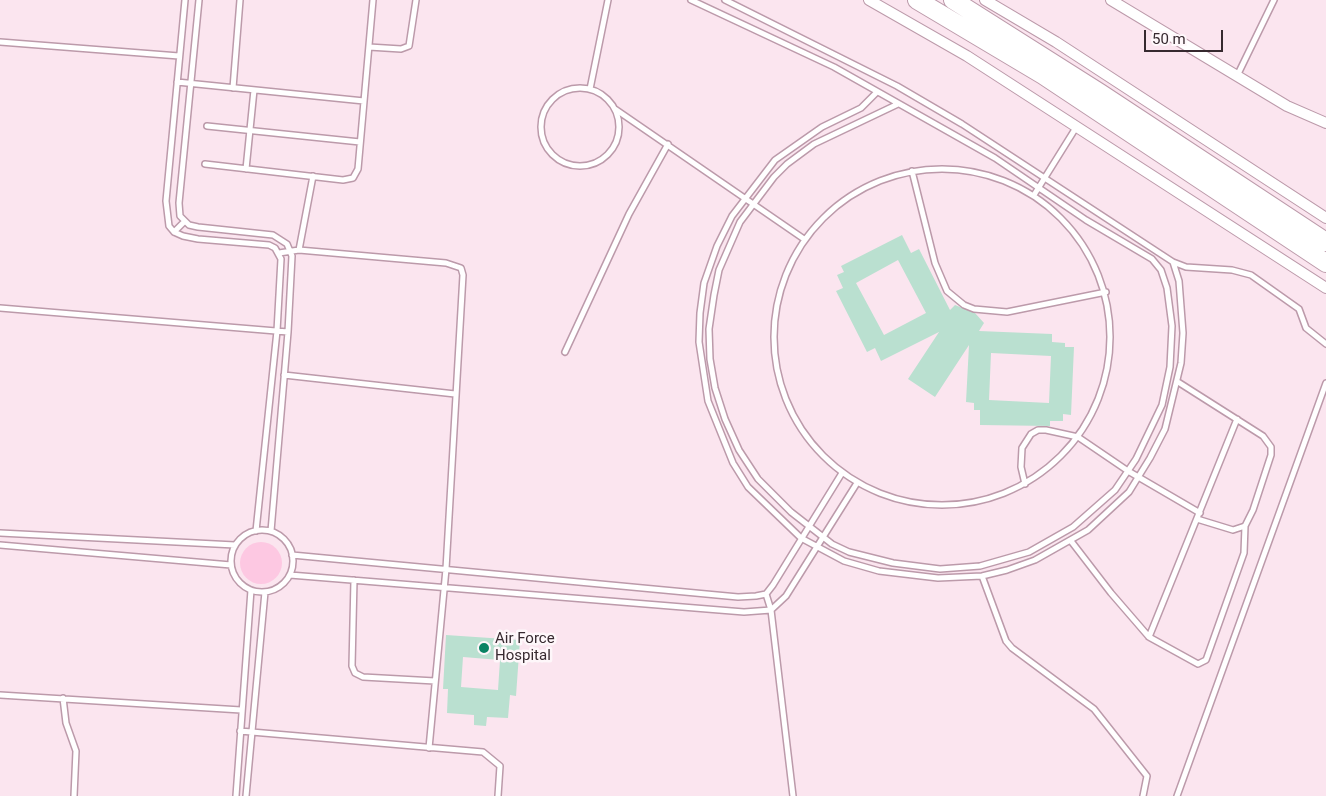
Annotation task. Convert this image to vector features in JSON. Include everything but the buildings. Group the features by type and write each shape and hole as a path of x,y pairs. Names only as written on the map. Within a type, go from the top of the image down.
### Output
{"highway":[{"path":"917,0 1043,75 1324,256"},
{"path":"953,0 1100,93 1326,242"}],"street":[{"path":"869,0 967,56 1326,288"},
{"path":"985,0 1056,42 1326,218"},
{"path":"1117,1 1287,106 1326,122"}],"lane":[{"path":"184,0 165,209 169,226 174,232 198,239 269,245 279,252 282,266 256,531"},
{"path":"199,0 178,211 184,222 198,227 273,235 281,238 291,250 293,266 271,532"},
{"path":"233,88 240,0"},
{"path":"205,164 343,180 353,178 358,169 373,0"},
{"path":"368,47 401,49 409,46 416,0"},
{"path":"590,89 608,0"},
{"path":"691,0 834,67 995,158 1086,220 1158,264 1164,278 1172,326 1166,387 1157,420 1115,490 1073,527 1029,552 999,562 940,569 893,564 848,552 822,537 758,479 739,450 715,388 710,359 709,329 719,270 740,222 787,164 814,144 898,104"},
{"path":"725,0 898,86 1045,178 1173,262 1186,267 1232,270 1252,275 1299,309 1302,312 1306,328 1326,344"},
{"path":"1237,76 1274,0"},
{"path":"0,42 179,56"},
{"path":"177,82 364,101"},
{"path":"615,109 619,123 619,135 615,146 608,155 597,163 585,166 572,166 560,161 550,153 540,130 542,117 547,105 556,96 567,90 590,89 601,94 615,109 804,239"},
{"path":"246,169 254,90"},
{"path":"877,92 861,108 822,127 775,160 732,216 717,246 704,283 700,313 702,374 708,401 733,463 748,487 801,538 844,561 894,573 938,578 982,576 1035,560 1071,540 1106,516 1129,492 1165,429 1178,382 1183,334 1179,281 1173,262"},
{"path":"207,126 360,142"},
{"path":"1034,195 1077,126"},
{"path":"565,352 644,182 668,144"},
{"path":"962,170 996,177 1034,195 1066,221 1090,254 1106,292 1112,330 1109,368 1098,405 1078,438 1063,456 1025,484 993,498 958,505 924,504 889,497 857,483 842,473 810,443 788,406 775,364 774,320 784,278 804,239 821,219 848,197 887,177 912,171 962,170"},
{"path":"912,171 935,263 947,291 964,305 974,309 1008,312 1106,292"},
{"path":"299,250 314,176"},
{"path":"174,232 184,222"},
{"path":"279,252 299,250 446,263 461,268 464,284 455,394 445,586 429,748"},
{"path":"0,308 288,332"},
{"path":"284,375 455,394"},
{"path":"1071,540 1111,593 1149,636 1190,662 1198,664 1206,660 1244,553 1245,526 1251,515 1268,464 1271,447 1263,436 1178,382"},
{"path":"1177,796 1326,383"},
{"path":"1149,636 1237,419"},
{"path":"1025,484 1020,458 1026,438 1038,430 1046,430 1078,438 1128,471 1200,513"},
{"path":"793,796 771,610 766,594 842,473"},
{"path":"290,575 445,586 744,612 771,610 786,596 857,483"},
{"path":"1197,519 1233,530 1245,526"},
{"path":"256,531 271,532 285,540 292,555 290,575 280,587 265,592 251,590 237,580 231,565 235,546 244,536 256,531"},
{"path":"0,533 235,546"},
{"path":"0,545 231,565"},
{"path":"292,555 738,597 766,594"},
{"path":"982,576 1006,641 1012,648 1094,709 1147,776 1143,796"},
{"path":"354,580 352,666 356,672 363,677 435,681"},
{"path":"236,796 251,590"},
{"path":"246,796 265,592"},
{"path":"0,695 241,710"},
{"path":"63,698 66,723 76,751 74,796"},
{"path":"240,731 483,752 493,758 500,766 498,796"}],"shaded area":[{"path":"265,542 273,545 279,551 282,563 279,575 273,581 257,584 249,581 243,575 240,559 243,551 249,545"}],"place":[{"name":"Air Force Hospital","path":"484,648"}]}
